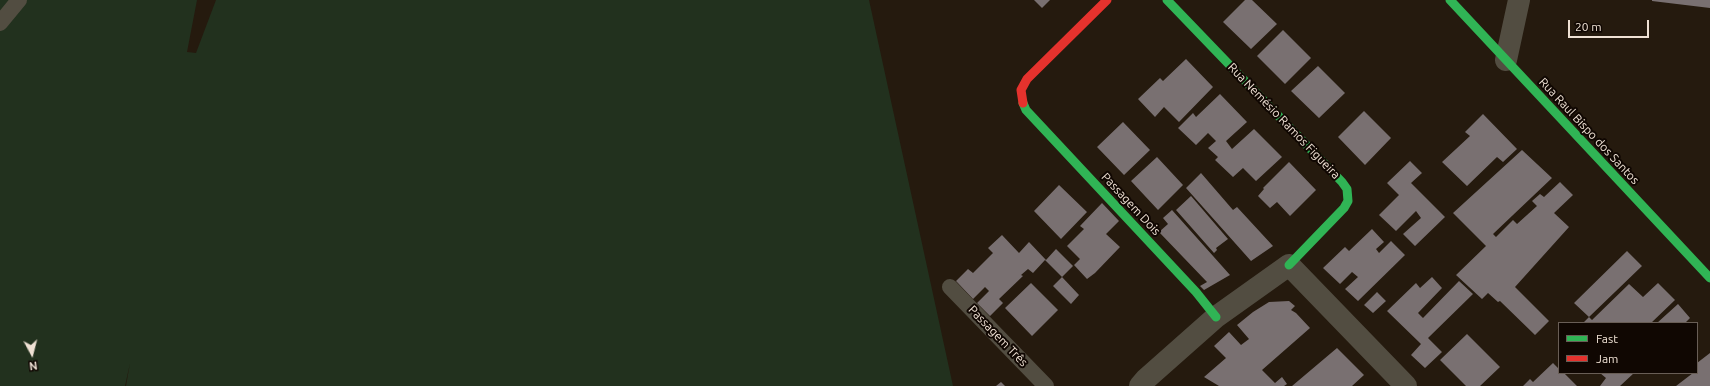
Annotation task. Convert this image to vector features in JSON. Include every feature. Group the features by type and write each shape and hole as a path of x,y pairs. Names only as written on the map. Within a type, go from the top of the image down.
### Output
{"street":[{"name":"Passagem Dois","path":"1107,0 1027,80 1021,90 1022,100 1026,110 1169,263 1216,317"},
{"name":"Rua Nemésio Ramos Figueira","path":"1140,386 1216,317 1289,265 1344,208 1348,201 1347,189 1342,182 1167,0"},
{"name":"Rua Raul Bispo dos Santos","path":"1450,0 1710,278"},
{"path":"1506,60 1519,0"},
{"path":"1289,265 1399,383"}],"lane":[{"path":"0,23 19,0"},
{"name":"Passagem Três","path":"950,287 1046,386"}],"green space":[{"path":"0,0 197,0 187,52 196,53 216,0 869,0 953,386 126,386 130,363 125,386 0,386"}],"building":[{"path":"1034,0 1050,0 1042,8"},
{"path":"1245,0 1252,0 1277,24 1251,49 1223,22"},
{"path":"1710,0 1710,8 1652,1"},
{"path":"1283,30 1311,58 1285,84 1257,56"},
{"path":"1186,59 1213,87 1179,122 1164,107 1155,117 1138,99 1160,78 1163,81"},
{"path":"1318,66 1345,93 1319,118 1291,91"},
{"path":"1220,94 1247,122 1226,141 1232,149 1254,129 1282,157 1256,181 1243,168 1233,177 1215,160 1218,157 1208,148 1216,141 1208,133 1196,145 1178,128 1193,113 1196,117"},
{"path":"1364,111 1391,138 1365,165 1338,137"},
{"path":"1483,114 1517,149 1503,162 1497,157 1467,186 1442,162 1470,136 1465,132"},
{"path":"1123,122 1150,150 1124,175 1097,147"},
{"path":"1522,150 1552,178 1493,234 1496,237 1513,220 1517,224 1537,206 1532,201 1540,194 1544,197 1560,182 1573,195 1554,213 1569,227 1515,287 1549,321 1535,335 1500,301 1498,302 1488,293 1482,299 1456,275 1486,246 1453,213"},
{"path":"1157,157 1183,185 1158,210 1131,181"},
{"path":"1410,161 1422,173 1411,183 1445,217 1415,246 1403,234 1421,218 1416,211 1396,231 1379,215 1399,195 1387,183"},
{"path":"1289,162 1316,190 1290,216 1277,202 1270,208 1258,196 1264,189 1263,188"},
{"path":"1201,173 1233,210 1237,207 1273,246 1251,261 1186,188"},
{"path":"1059,185 1087,212 1061,239 1034,211"},
{"path":"1191,196 1228,239 1216,248 1217,250 1214,253 1176,210"},
{"path":"1102,203 1119,221 1106,234 1120,247 1095,273 1087,279 1074,265 1080,259 1067,246 1084,229 1080,226"},
{"path":"1172,210 1230,275 1204,290 1200,286 1207,282 1159,232 1168,224 1163,218"},
{"path":"1372,229 1384,242 1376,249 1379,253 1391,241 1405,255 1358,301 1345,289 1358,277 1352,272 1340,284 1323,268 1345,247 1349,251"},
{"path":"1002,235 1019,253 1029,242 1046,260 1056,249 1073,266 1062,277 1045,260 1033,273 1028,269 1021,275 1023,276 999,299 1003,303 990,316 977,303 989,291 985,287 973,299 956,281 968,269 973,273 993,253 988,248"},
{"path":"1627,251 1642,266 1589,317 1574,303"},
{"path":"1062,277 1079,295 1071,304 1053,286"},
{"path":"1432,277 1442,288 1418,313 1423,318 1459,281 1473,294 1428,338 1442,352 1425,368 1411,355 1421,344 1387,311 1416,283 1420,288"},
{"path":"1031,283 1058,310 1032,336 1005,308"},
{"path":"1658,283 1675,300 1652,322 1584,322 1589,317 1592,320 1629,284 1643,297"},
{"path":"1377,292 1386,301 1373,313 1364,305"},
{"path":"1289,301 1295,306 1291,310 1296,313 1310,328 1262,370 1275,383 1282,377 1287,384 1284,386 1219,386 1204,377 1226,358 1214,346 1229,332 1241,345 1249,339 1237,325 1253,312 1269,302"},
{"path":"1678,304 1690,318 1686,322 1658,322"},
{"path":"1467,334 1500,367 1480,386 1466,386 1440,360"},
{"path":"1337,348 1364,375 1352,386 1292,386"},
{"path":"1710,353 1710,386 1676,386 1692,374 1698,374 1698,362"},
{"path":"1553,363 1558,368 1558,374 1565,374 1577,386 1523,386 1530,379 1533,382"},
{"path":"1601,374 1633,374 1620,386 1600,386 1606,378"},
{"path":"1001,382 1005,386 996,386"}],"traffic: fast":[{"path":"1167,0 1342,182 1347,189 1348,201 1344,208 1289,265"},
{"path":"1450,0 1710,278"},
{"path":"1023,103 1026,110 1196,292 1216,317"}],"traffic: jam":[{"path":"1023,103 1021,90 1027,79 1107,0"}]}
